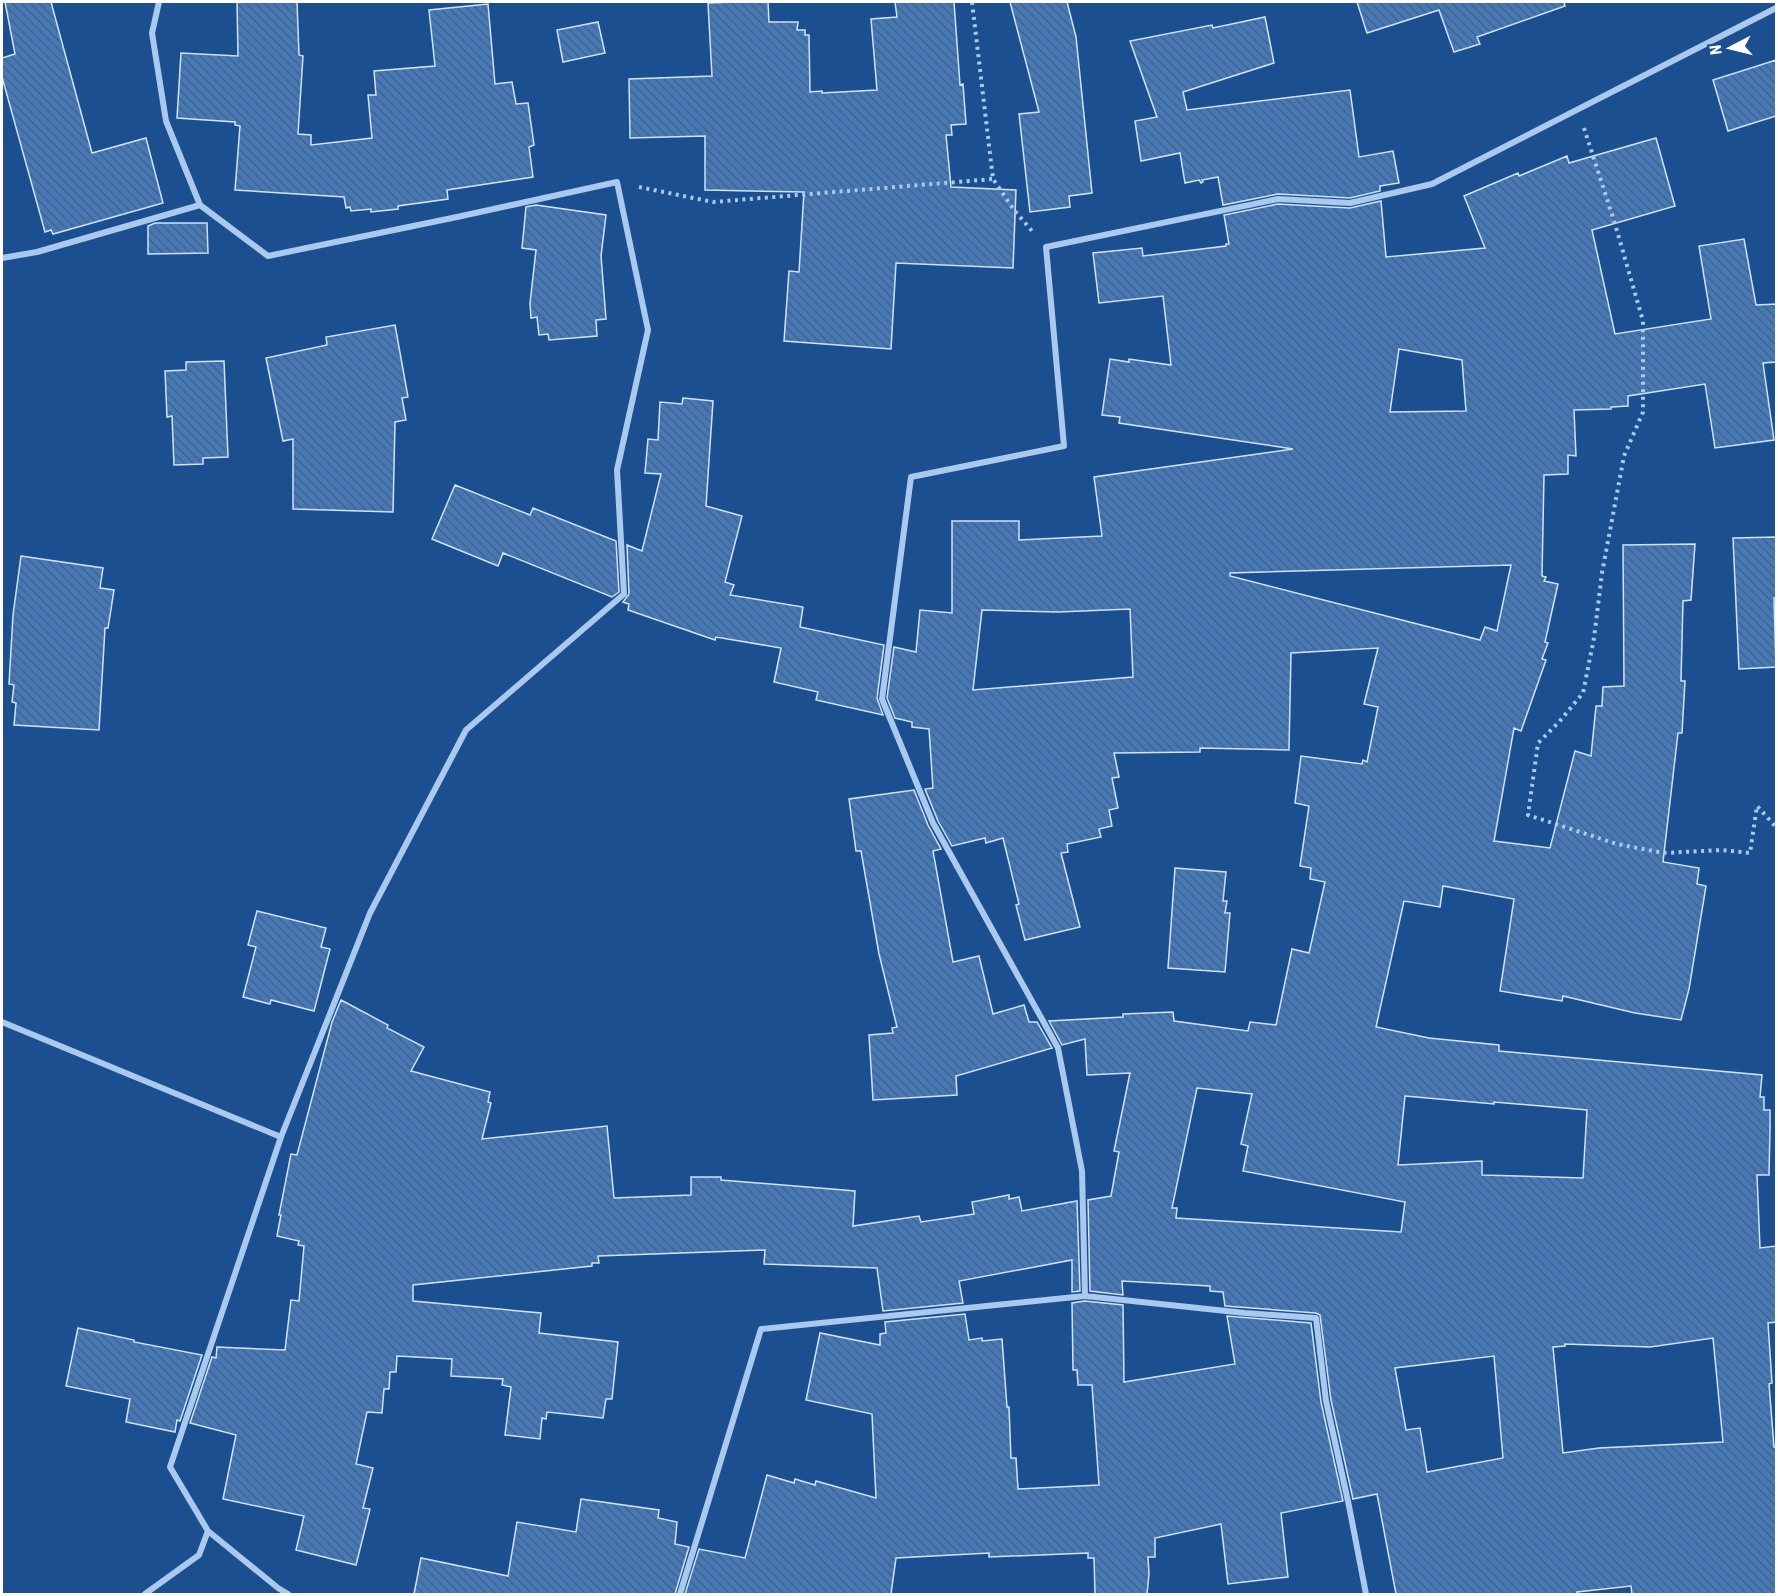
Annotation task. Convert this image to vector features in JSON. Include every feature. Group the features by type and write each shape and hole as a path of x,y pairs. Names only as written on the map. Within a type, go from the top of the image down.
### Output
{"street":[{"path":"159,2 152,33 166,121 200,205 268,256 457,218 617,182 648,330 617,470 624,594 466,730 370,913 281,1137 170,1467 208,1531 288,1594"},
{"path":"1085,1296 1082,1171 1058,1048 933,823 882,699 911,477 1064,446 1046,247 1278,199 1350,203 1432,184 1776,8"},
{"path":"2,258 38,252 200,205"},
{"path":"2,1022 281,1137"},
{"path":"680,1594 761,1329 1085,1296 1316,1318 1326,1401 1366,1594"},
{"path":"145,1594 199,1555 208,1531"}],"path":[{"path":"972,2 993,178 1014,210 1046,247"},
{"path":"1578,110 1643,321 1643,412 1624,456 1583,693 1538,742 1528,815 1617,844 1664,853 1722,850 1750,852 1757,806 1776,827"},
{"path":"617,182 713,202 993,178"}],"building":[{"path":"5,2 51,2 92,153 146,138 163,203 53,234 51,230 45,232 2,77 2,58 15,54"},
{"path":"237,2 297,2 299,55 303,56 298,134 311,135 311,145 372,138 368,95 376,95 374,71 435,66 429,10 488,4 495,84 512,82 516,104 528,103 534,145 529,147 533,177 447,190 448,199 371,212 371,209 351,211 350,207 346,208 344,197 235,190 240,126 235,125 235,122 177,118 181,53 238,56"},
{"path":"768,2 769,22 798,22 797,30 805,30 805,35 809,35 810,92 822,91 822,93 877,90 871,19 897,17 895,2 954,2 960,85 963,84 966,124 951,125 952,135 946,135 951,187 1016,190 1013,268 896,263 891,349 784,341 789,271 799,272 804,192 705,190 705,136 630,138 629,79 712,76 708,3"},
{"path":"1010,2 1067,2 1076,37 1092,193 1069,196 1070,207 1030,212 1019,114 1039,112"},
{"path":"1357,2 1564,2 1565,6 1477,37 1480,44 1454,52 1439,10 1367,33"},
{"path":"1265,17 1274,63 1183,92 1187,110 1350,90 1359,157 1393,151 1399,183 1380,186 1380,191 1350,198 1278,194 1223,205 1218,177 1202,180 1201,183 1199,180 1185,183 1180,153 1141,161 1135,121 1157,117 1130,41"},
{"path":"598,22 605,53 563,62 557,30"},
{"path":"1776,60 1776,116 1728,131 1713,80"},
{"path":"1656,138 1675,206 1592,230 1615,334 1711,319 1699,246 1744,239 1756,305 1776,304 1776,362 1763,363 1774,440 1715,448 1705,384 1628,396 1628,406 1574,410 1576,456 1568,455 1568,474 1544,475 1542,576 1546,577 1544,581 1558,584 1545,642 1548,643 1542,659 1546,660 1521,731 1514,728 1494,841 1550,848 1575,751 1591,756 1596,706 1602,706 1603,687 1624,686 1623,545 1695,544 1691,600 1683,601 1681,681 1685,681 1682,733 1678,733 1663,862 1699,868 1697,884 1706,886 1689,989 1681,1020 1635,1013 1563,996 1562,1001 1500,991 1514,899 1443,886 1440,907 1404,901 1376,1027 1429,1038 1499,1045 1499,1051 1762,1075 1760,1097 1764,1097 1764,1110 1770,1110 1770,1129 1769,1175 1757,1175 1760,1248 1776,1246 1776,1322 1768,1323 1772,1383 1769,1384 1774,1447 1776,1447 1776,1594 1632,1594 1631,1586 1577,1592 1577,1594 1396,1594 1377,1494 1353,1499 1331,1400 1320,1315 1225,1306 1223,1292 1210,1291 1210,1286 1122,1281 1123,1295 1090,1291 1088,1200 1111,1196 1119,1152 1114,1151 1130,1073 1087,1075 1085,1039 1062,1045 1049,1021 1173,1012 1174,1021 1248,1031 1250,1022 1276,1025 1292,949 1309,953 1325,882 1310,879 1311,868 1300,866 1309,806 1295,803 1301,756 1362,764 1363,760 1367,762 1378,707 1364,704 1378,648 1291,653 1289,750 1200,748 1200,752 1114,753 1119,777 1112,778 1118,808 1109,810 1112,826 1099,829 1101,837 1067,844 1068,852 1061,853 1080,927 1025,940 1003,838 986,843 985,838 952,846 938,821 925,789 933,788 929,729 912,727 912,722 895,718 887,698 894,647 916,652 920,610 952,613 952,521 1019,521 1019,540 1102,536 1094,477 1293,449 1119,423 1120,417 1102,415 1110,359 1129,362 1129,359 1171,365 1163,296 1099,303 1093,253 1142,248 1143,256 1226,246 1229,244 1224,215 1278,204 1350,208 1381,201 1386,257 1485,248 1464,196 1518,173 1519,176 1567,156 1569,163","holes":["1399,349 1462,360 1466,411 1390,412","1511,565 1497,631 1485,627 1480,640 1230,576 1230,573","1130,609 1133,677 973,690 982,610 1058,612","1197,1088 1252,1094 1241,1144 1248,1146 1243,1171 1405,1202 1401,1232 1176,1218 1177,1208 1172,1208","1405,1096 1587,1110 1583,1178 1482,1175 1482,1161 1398,1165","1713,1338 1723,1442 1599,1448 1563,1453 1553,1347 1565,1346 1565,1344 1650,1347","1494,1356 1503,1458 1427,1472 1420,1428 1406,1430 1395,1368"]},
{"path":"536,205 606,215 601,256 606,319 596,320 597,336 549,340 548,334 539,335 537,317 531,318 530,303 536,250 522,248 526,207"},
{"path":"155,223 207,223 208,253 148,254 148,226"},
{"path":"395,325 408,397 402,398 406,420 395,422 393,512 293,509 293,439 283,441 266,358 327,345 326,337"},
{"path":"224,361 228,457 203,458 203,464 174,465 172,416 167,417 165,371 186,370 186,362"},
{"path":"683,398 713,401 706,506 742,516 725,582 734,585 730,595 803,607 800,627 884,645 877,698 883,715 816,700 818,692 774,682 781,648 716,637 715,640 628,610 629,604 623,602 629,594 627,545 642,551 661,474 645,473 648,439 658,440 660,402 682,404"},
{"path":"455,485 530,515 533,508 616,541 619,592 612,597 503,553 498,566 432,539"},
{"path":"1776,537 1776,598 1774,598 1776,667 1739,669 1733,538"},
{"path":"21,556 103,568 100,588 114,590 108,628 105,628 99,730 14,725 16,703 12,702 14,685 9,684 13,615"},
{"path":"914,790 928,825 941,849 933,851 953,962 979,956 993,1014 1024,1005 1029,1022 1037,1022 1052,1048 956,1076 957,1095 873,1100 869,1035 893,1033 892,1028 897,1027 879,954 861,851 856,851 849,799"},
{"path":"1175,868 1226,872 1223,901 1227,901 1225,913 1230,913 1225,972 1168,968"},
{"path":"257,911 326,928 321,947 330,949 314,1011 271,1000 270,1004 243,997 256,947 248,945"},
{"path":"341,1000 424,1047 411,1071 490,1092 488,1102 491,1103 482,1139 607,1126 614,1198 691,1195 691,1177 721,1177 721,1180 855,1191 853,1226 919,1216 921,1222 974,1214 972,1202 1009,1195 1009,1199 1019,1197 1022,1211 1077,1201 1080,1291 1072,1292 1072,1260 959,1281 963,1303 883,1311 877,1268 764,1264 765,1250 598,1256 599,1263 592,1263 592,1266 413,1285 413,1301 541,1313 539,1333 618,1342 612,1399 606,1399 603,1418 547,1412 546,1419 542,1418 540,1439 505,1435 511,1387 502,1385 503,1379 451,1376 452,1359 397,1356 396,1372 390,1372 389,1389 384,1389 382,1413 367,1412 356,1464 373,1468 363,1508 370,1509 356,1565 296,1550 304,1516 223,1499 236,1435 190,1423 212,1357 216,1358 217,1347 285,1350 291,1300 299,1301 304,1246 298,1245 299,1241 277,1236 281,1215 279,1215 291,1154 297,1155 332,1022"},
{"path":"1085,1301 1123,1305 1124,1382 1235,1364 1227,1316 1311,1323 1321,1402 1343,1501 1281,1513 1288,1577 1228,1584 1221,1524 1155,1538 1155,1557 1148,1557 1147,1594 1095,1594 1094,1558 1088,1558 1088,1553 989,1557 989,1553 896,1558 891,1594 685,1594 699,1549 745,1558 767,1475 794,1483 795,1479 815,1485 816,1481 876,1498 872,1414 806,1400 820,1333 880,1345 880,1334 886,1333 885,1322 965,1314 969,1340 1002,1339 1007,1407 1009,1407 1011,1458 1016,1458 1018,1489 1099,1485 1092,1385 1078,1385 1077,1370 1073,1370 1072,1303"},
{"path":"78,1328 202,1355 180,1421 177,1420 175,1432 126,1422 130,1399 66,1386"},
{"path":"581,1499 659,1510 658,1518 677,1522 675,1544 689,1547 675,1594 414,1594 421,1558 508,1576 517,1522 576,1532"}]}
